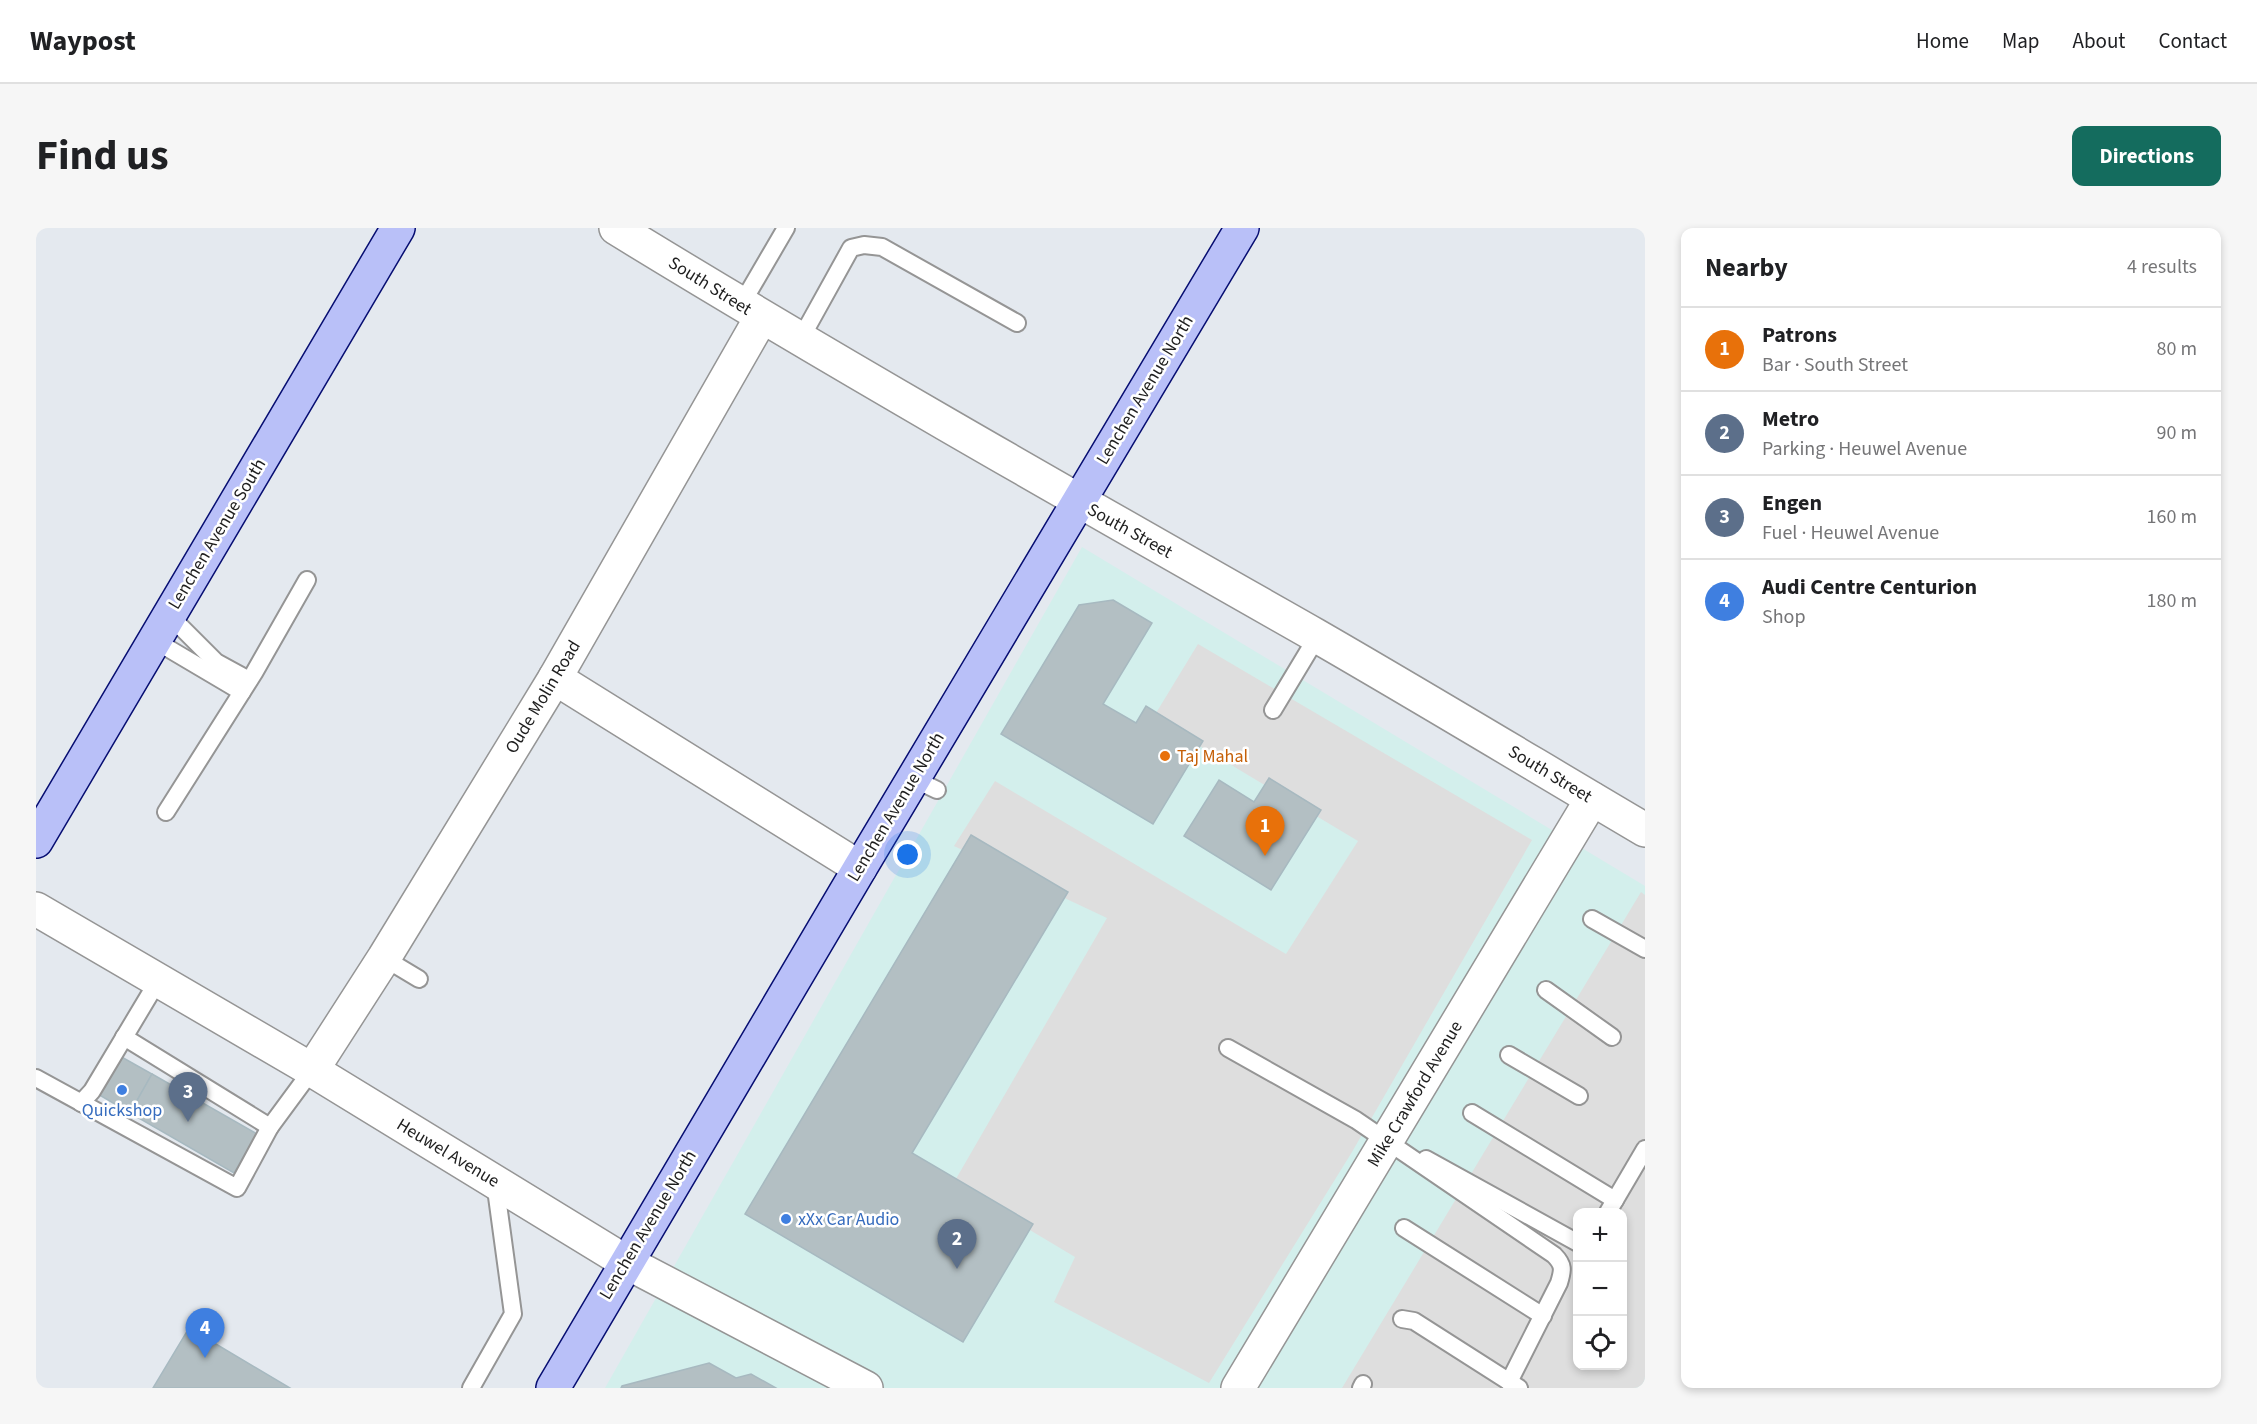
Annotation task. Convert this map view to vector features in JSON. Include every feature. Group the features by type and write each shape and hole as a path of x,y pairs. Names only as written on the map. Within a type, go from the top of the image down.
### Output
{"main road":[{"name":"Lenchen Avenue South","path":"36,841 398,228"},
{"name":"Lenchen Avenue North","path":"553,1388 860,868 926,785 1079,502 1242,228"}],"street":[{"name":"South Street","path":"616,228 800,340 1317,637 1645,830"},
{"name":"Oude Molin Road","path":"312,1070 384,958 555,678 751,311"},
{"path":"555,678 860,868"},
{"name":"Mike Crawford Avenue","path":"1238,1388 1592,799"},
{"name":"Heuwel Avenue","path":"36,909 312,1070 626,1262 866,1388"}],"lane":[{"path":"751,311 786,228"},
{"path":"800,340 851,248 864,245 882,247 1017,323"},
{"path":"166,812 246,686 307,580"},
{"path":"162,628 246,686"},
{"path":"162,628 216,662 246,686"},
{"path":"1273,710 1317,637"},
{"path":"1592,799 1645,839"},
{"path":"1592,919 1645,949"},
{"path":"384,958 419,979"},
{"path":"81,1103 92,1091 159,979"},
{"path":"1546,990 1612,1037"},
{"path":"124,1037 270,1128"},
{"path":"1228,1048 1356,1120 1557,1259 1563,1266 1559,1283 1514,1385 1414,1321 1402,1319"},
{"path":"1509,1055 1578,1096"},
{"path":"36,1078 237,1188 270,1128 312,1070"},
{"path":"1472,1113 1611,1206 1645,1149"},
{"path":"1386,1142 1440,1165 1573,1240"},
{"path":"471,1388 513,1314 495,1182"},
{"path":"1404,1228 1543,1316"}],"shaded area":[{"path":"1082,547 1645,886 1645,1388 605,1388"},
{"path":"1198,644 1532,840 1352,1152 1209,1383 1054,1302 1075,1257 953,1184 1107,918 954,846 995,781 1286,954 1358,841 1153,718"},
{"path":"1641,892 1645,895 1645,1388 1342,1388"}],"building":[{"path":"1113,600 1152,623 1103,704 1136,723 1146,706 1203,741 1153,824 1001,734 1079,605"},
{"path":"1269,778 1321,810 1271,890 1184,836 1219,780 1254,802"},
{"path":"971,835 1068,892 912,1153 1033,1224 963,1342 745,1214"},
{"path":"118,1055 152,1074 130,1113 96,1093"},
{"path":"152,1074 257,1134 234,1173 130,1113"},
{"path":"189,1328 290,1388 153,1388"},
{"path":"709,1363 736,1378 751,1374 776,1388 621,1388 622,1386"}],"place":[{"name":"Taj Mahal","path":"1165,756"},
{"name":"Patrons","path":"1265,856"},
{"name":"Quickshop","path":"122,1090"},
{"name":"Engen","path":"188,1122"},
{"name":"xXx Car Audio","path":"786,1219"},
{"name":"Metro","path":"957,1269"},
{"name":"Audi Centre Centurion","path":"205,1358"}]}
